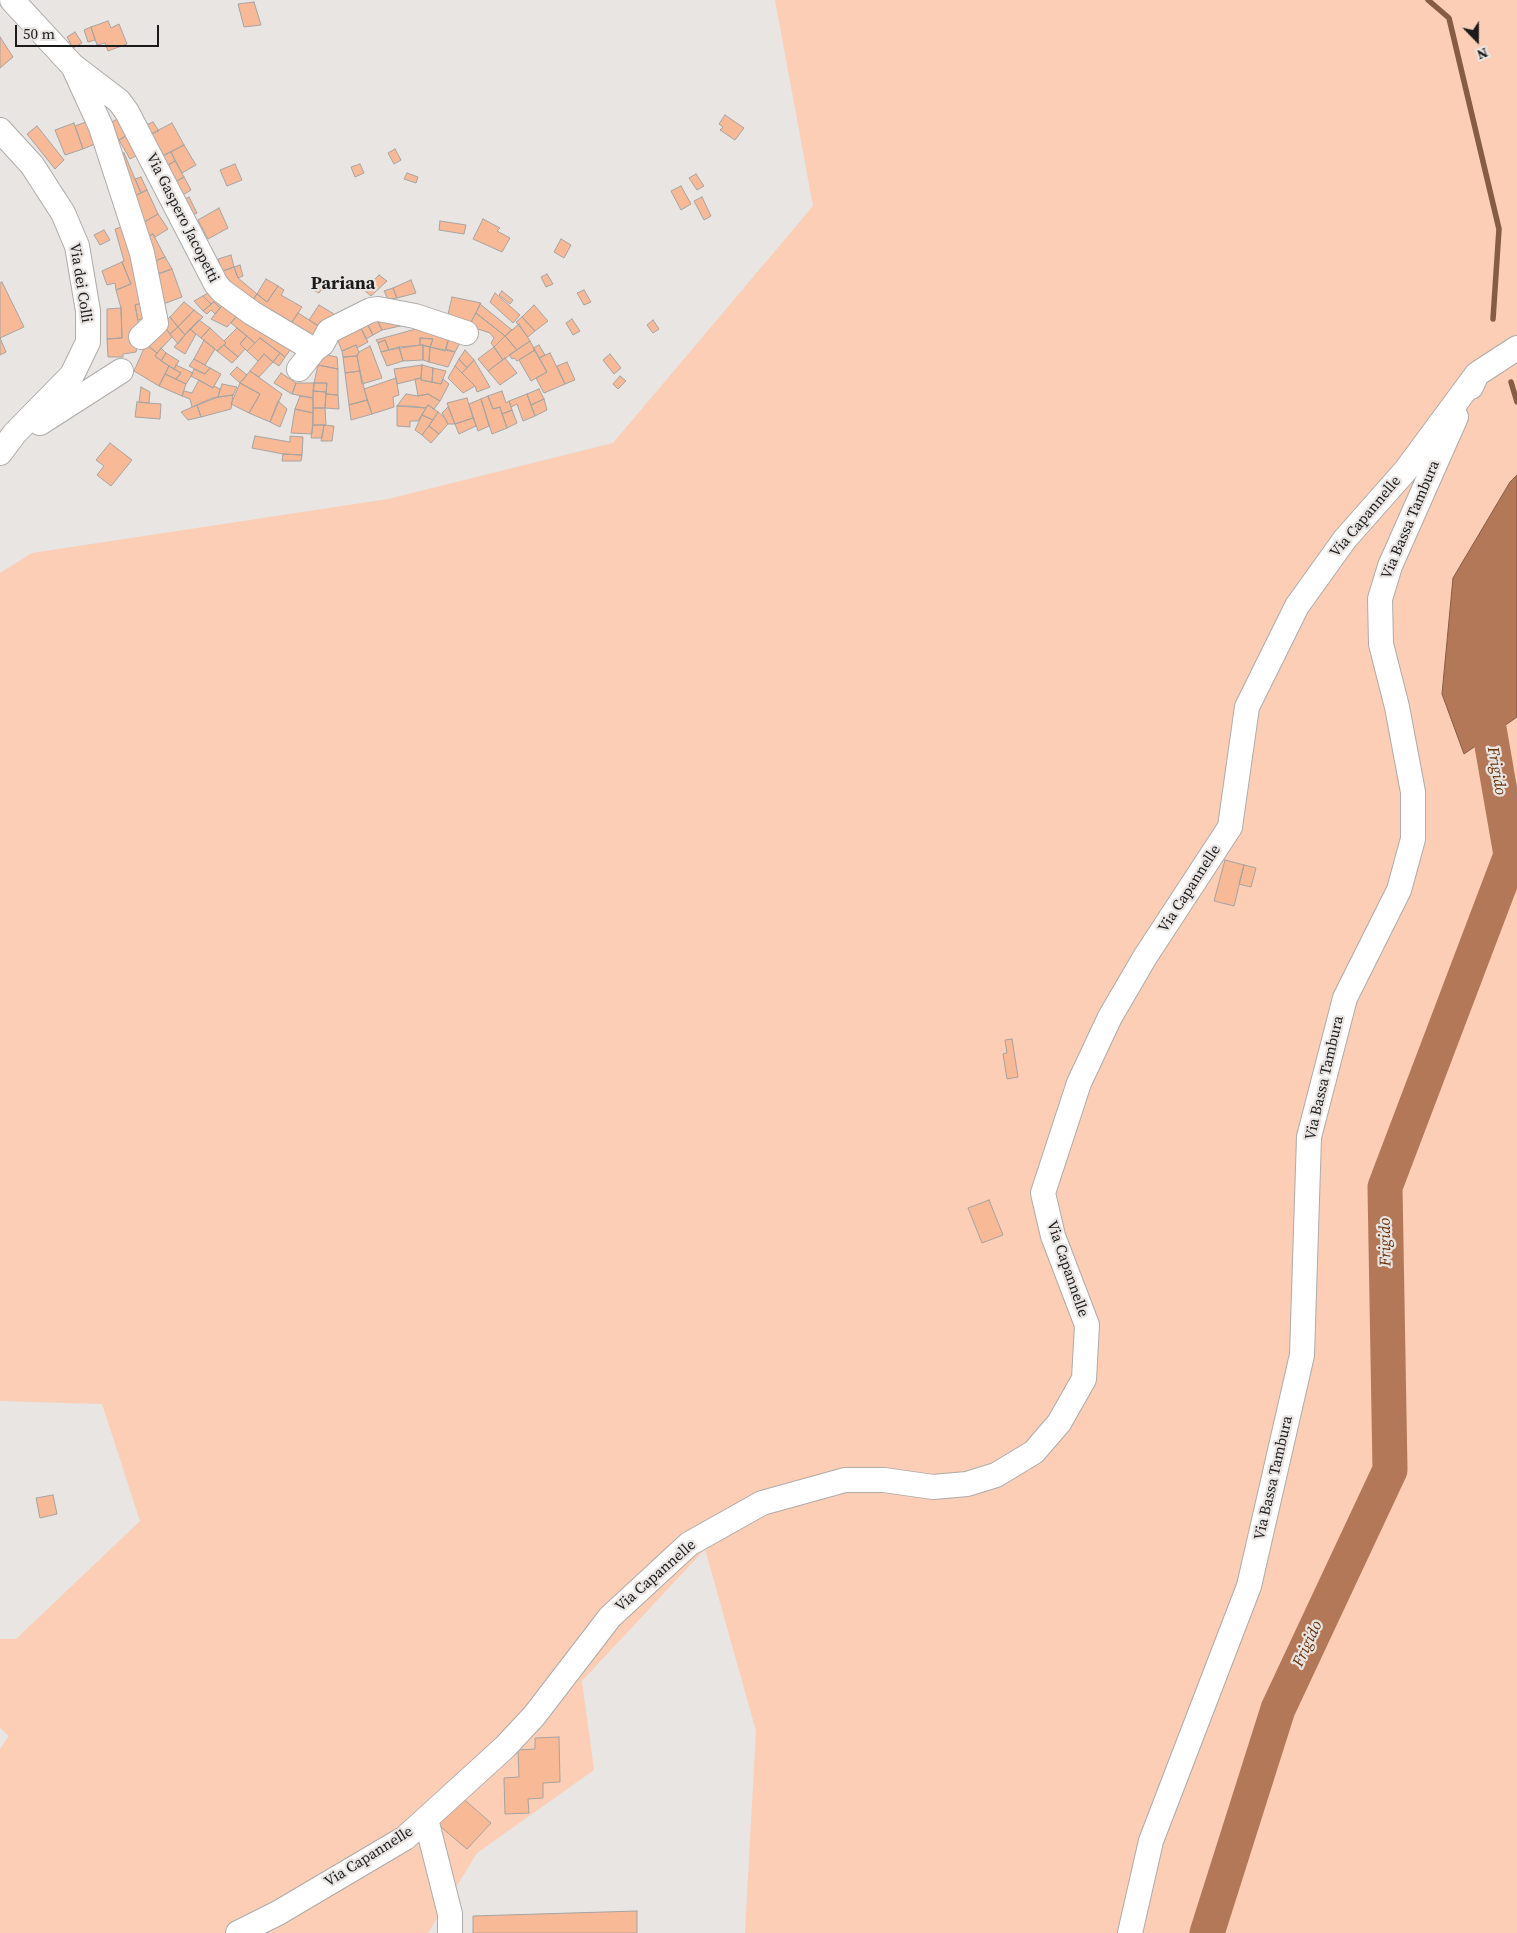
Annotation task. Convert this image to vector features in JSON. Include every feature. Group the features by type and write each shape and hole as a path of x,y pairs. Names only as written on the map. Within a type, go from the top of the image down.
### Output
{"street":[{"name":"Via Gaspero Jacopetti","path":"12,0 72,64 119,101 127,112 219,289 252,313 314,350"},
{"name":"Via Gaspero Jacopetti","path":"72,64 101,127 142,253 156,322 141,337"},
{"name":"Via dei Colli","path":"0,130 32,165 63,213 77,246 88,311 88,342 72,375 15,433 0,454"},
{"path":"299,369 314,350 322,344 330,331 371,310 378,309 415,316 466,333"},
{"path":"1477,374 1517,348"},
{"path":"15,433 34,428 121,371"},
{"name":"Via Capannelle","path":"238,1933 278,1913 405,1838 505,1747 534,1716 610,1617 689,1544 762,1503 845,1480 884,1480 933,1487 967,1484 996,1475 1034,1452 1059,1423 1084,1379 1087,1325 1053,1236 1043,1193 1079,1083 1110,1017 1125,991 1230,827 1247,707 1297,606 1345,539 1406,470 1477,374"},
{"name":"Via Bassa Tambura","path":"1130,1933 1150,1841 1249,1586 1302,1355 1310,1137 1345,998 1400,890 1413,839 1413,792 1397,707 1381,644 1380,599 1390,566 1458,412 1477,374"},
{"path":"426,1819 450,1914 450,1933"}],"shaded area":[{"path":"775,0 1517,0 1517,1933 745,1933 756,1731 705,1549 582,1681 594,1770 477,1853 428,1933 0,1933 0,1749 9,1736 0,1728 0,1639 16,1639 140,1521 102,1404 0,1401 0,573 32,553 388,499 613,443 813,206"},
{"path":"1517,475 1517,717 1464,754 1442,694 1453,578 1510,482"}],"building":[{"path":"254,2 261,25 244,27 238,4"},
{"path":"108,21 111,28 119,24 127,44 108,51 105,43 97,45 91,27"},
{"path":"91,27 95,40 88,42 84,30"},
{"path":"75,32 82,43 73,48 67,37"},
{"path":"0,37 13,57 0,68"},
{"path":"725,115 744,128 735,140 720,130 723,127 719,124"},
{"path":"123,116 132,132 119,140 110,123"},
{"path":"86,122 95,144 83,149 75,126"},
{"path":"153,122 159,131 147,136 142,127"},
{"path":"74,123 83,149 65,155 55,130"},
{"path":"172,123 184,145 158,158 147,136"},
{"path":"37,126 64,160 55,169 27,134"},
{"path":"132,132 143,152 130,159 119,140"},
{"path":"184,145 196,165 182,173 171,152"},
{"path":"395,149 401,160 394,164 388,153"},
{"path":"171,152 175,161 163,168 158,158"},
{"path":"124,153 141,193 130,198 113,158"},
{"path":"175,161 184,177 171,184 163,168"},
{"path":"235,164 242,180 227,186 220,170"},
{"path":"360,164 364,173 355,177 351,167"},
{"path":"407,173 418,177 416,183 404,179"},
{"path":"696,174 704,186 697,190 689,178"},
{"path":"141,177 147,190 141,193 135,179"},
{"path":"184,177 191,190 178,198 171,184"},
{"path":"681,186 691,204 681,210 671,191"},
{"path":"147,190 158,214 141,224 130,198"},
{"path":"189,197 197,213 188,217 181,201"},
{"path":"702,197 711,216 704,220 694,201"},
{"path":"219,208 228,228 208,239 198,220"},
{"path":"158,214 168,229 155,237 153,234 147,237 141,224"},
{"path":"483,219 500,228 497,231 510,238 502,252 473,239"},
{"path":"440,221 466,225 464,234 439,230"},
{"path":"131,224 149,301 135,305 140,332 136,352 123,354 123,357 108,357 107,339 122,338 121,308 116,290 131,284 122,262 124,261 115,229"},
{"path":"104,230 110,240 100,245 94,235"},
{"path":"153,234 165,257 148,264 142,239"},
{"path":"561,239 571,245 564,258 554,252"},
{"path":"231,255 234,267 222,271 218,259"},
{"path":"165,257 172,269 160,273 148,264"},
{"path":"122,262 131,284 116,290 115,283 107,285 102,271"},
{"path":"240,265 243,276 238,278 234,267"},
{"path":"234,267 238,278 257,294 249,306 221,272"},
{"path":"172,269 182,297 158,306 151,277"},
{"path":"547,274 553,284 546,287 541,277"},
{"path":"379,275 387,281 371,296 364,290"},
{"path":"266,279 278,286 267,302 257,294"},
{"path":"411,280 416,293 397,298 393,288"},
{"path":"320,281 325,285 319,293 313,290"},
{"path":"2,282 24,327 0,338 0,283"},
{"path":"278,286 284,290 281,295 302,307 290,325 249,306 257,294 267,302"},
{"path":"393,288 397,298 388,299 384,291"},
{"path":"584,290 591,302 584,305 577,293"},
{"path":"212,291 227,300 220,308 214,302 211,304 203,296"},
{"path":"502,291 513,300 510,304 499,295"},
{"path":"495,293 520,315 513,323 490,302"},
{"path":"203,296 211,304 203,311 194,301"},
{"path":"452,297 481,303 469,326 447,319"},
{"path":"227,300 242,310 227,327 211,319"},
{"path":"149,301 151,317 138,320 135,305"},
{"path":"184,302 194,310 178,327 170,317"},
{"path":"214,302 220,308 215,314 211,310 207,314 203,311"},
{"path":"480,304 512,330 505,336 476,313"},
{"path":"319,305 334,314 324,330 309,320"},
{"path":"534,305 548,321 535,331 522,317"},
{"path":"121,308 122,338 107,339 107,309"},
{"path":"194,310 203,317 185,335 178,327"},
{"path":"242,310 294,345 285,357 260,338 255,343 231,323"},
{"path":"373,312 405,325 382,330"},
{"path":"373,312 382,330 373,335 364,317"},
{"path":"298,313 327,331 319,345 290,325"},
{"path":"476,313 505,336 494,347 491,343 494,338 490,333 469,326"},
{"path":"170,317 178,327 170,334 163,324"},
{"path":"364,317 373,335 366,339 357,320"},
{"path":"522,317 535,331 528,337 516,322"},
{"path":"572,319 580,331 573,335 566,323"},
{"path":"199,320 210,328 201,338 190,329"},
{"path":"357,320 368,342 357,348 356,345 342,351 334,331"},
{"path":"653,320 659,329 653,333 647,325"},
{"path":"163,324 172,337 157,353 143,342"},
{"path":"519,324 530,341 517,350 505,336"},
{"path":"178,327 185,335 178,344 170,334"},
{"path":"423,327 450,334 445,351 430,347 433,339 420,338 420,345 389,350 385,340 378,343 376,340"},
{"path":"210,328 226,343 217,351 201,338"},
{"path":"237,328 247,336 240,344 245,349 238,357 224,345 226,343 224,341"},
{"path":"190,329 196,334 185,354 174,347"},
{"path":"450,334 461,341 455,352 446,349"},
{"path":"247,336 255,343 247,351 240,344"},
{"path":"505,336 517,350 503,360 494,347"},
{"path":"0,338 6,352 0,355"},
{"path":"260,338 280,353 273,362 264,354 258,361 247,351"},
{"path":"420,338 433,339 430,347 420,345"},
{"path":"204,340 215,349 205,365 194,359"},
{"path":"385,340 389,350 381,352 378,343"},
{"path":"530,341 535,350 517,361 514,358 512,359 509,355"},
{"path":"146,344 157,353 155,356 169,366 159,386 134,371"},
{"path":"224,345 238,357 232,363 217,351"},
{"path":"356,345 359,352 357,356 343,357 342,351"},
{"path":"423,345 430,347 429,362 423,360"},
{"path":"423,345 423,360 403,361 399,347"},
{"path":"539,345 545,355 539,358 533,348"},
{"path":"370,346 382,378 362,384 357,356 359,352"},
{"path":"399,347 403,361 387,366 381,352"},
{"path":"430,347 455,352 448,367 429,362"},
{"path":"494,347 503,360 488,371 478,359"},
{"path":"161,348 166,353 161,361 155,356"},
{"path":"465,350 474,360 467,368 459,359"},
{"path":"535,350 547,372 531,381 519,360"},
{"path":"166,353 179,361 174,369 161,361"},
{"path":"280,353 285,357 279,366 273,362"},
{"path":"550,353 565,384 544,393 536,378 547,372 539,358"},
{"path":"264,354 273,362 259,377 250,371"},
{"path":"322,354 337,357 338,369 318,365"},
{"path":"610,354 621,368 614,374 603,360"},
{"path":"357,356 360,371 345,373 343,357"},
{"path":"505,358 517,373 500,385 488,371"},
{"path":"194,359 210,368 205,374 189,366"},
{"path":"459,359 467,368 462,373 455,366"},
{"path":"474,360 490,387 477,392 475,386 462,373"},
{"path":"567,362 575,380 565,384 557,366"},
{"path":"176,365 193,373 186,384 176,379 181,373 174,369"},
{"path":"318,365 338,369 338,395 326,394 327,383 314,383"},
{"path":"422,365 421,378 397,384 394,369"},
{"path":"422,365 433,368 432,382 421,380"},
{"path":"169,366 181,373 176,379 165,374"},
{"path":"455,366 475,386 463,393 448,378"},
{"path":"237,367 247,375 240,383 230,374"},
{"path":"210,368 221,374 213,388 191,376 194,369 205,374"},
{"path":"433,368 446,371 441,384 432,382"},
{"path":"250,371 282,394 270,422 249,413 260,394 240,383"},
{"path":"360,371 367,400 349,405 345,373"},
{"path":"281,373 296,383 292,394 274,383"},
{"path":"165,374 186,384 182,396 159,386"},
{"path":"620,376 626,381 618,389 613,384"},
{"path":"396,378 399,395 393,397 394,407 372,414 364,389"},
{"path":"421,378 421,380 441,384 443,379 449,384 440,401 428,394 418,396 415,379"},
{"path":"199,380 213,388 214,386 220,389 218,397 192,407 190,399 182,396 184,391 192,393"},
{"path":"240,383 260,394 249,413 231,404"},
{"path":"296,383 314,383 313,398 292,394"},
{"path":"314,383 327,383 326,392 313,391"},
{"path":"222,384 237,387 233,395 218,397"},
{"path":"141,387 150,392 149,403 139,402"},
{"path":"539,389 544,399 531,405 527,394"},
{"path":"313,391 326,392 325,408 313,408"},
{"path":"502,391 506,403 509,401 512,410 502,414 500,407 493,409 488,396"},
{"path":"326,394 338,395 339,409 325,408"},
{"path":"406,394 418,396 428,394 440,401 434,409 428,405 426,408 397,406"},
{"path":"527,394 535,416 523,421 517,404 511,407 509,401"},
{"path":"233,395 231,409 201,417 197,405 212,398"},
{"path":"300,396 313,398 313,413 295,409"},
{"path":"488,396 493,409 500,407 507,428 492,434 481,399"},
{"path":"467,398 473,418 455,424 447,403"},
{"path":"481,399 489,426 478,431 469,404"},
{"path":"544,399 547,410 535,416 531,405"},
{"path":"367,400 372,414 351,420 349,405"},
{"path":"278,401 287,409 280,427 270,422"},
{"path":"137,402 161,404 160,419 135,417"},
{"path":"197,405 201,417 188,420 181,412"},
{"path":"428,405 438,412 433,420 422,415"},
{"path":"397,406 426,408 418,421 410,421 410,427 397,426"},
{"path":"448,407 455,424 448,424 442,413"},
{"path":"313,408 325,408 326,425 313,425"},
{"path":"295,409 313,413 312,434 291,433"},
{"path":"512,410 517,423 507,428 502,414"},
{"path":"438,412 445,418 448,424 439,434 429,426"},
{"path":"422,415 433,420 422,435 415,430"},
{"path":"473,418 476,426 459,434 455,424"},
{"path":"313,425 324,425 322,438 311,438"},
{"path":"324,425 334,426 332,441 321,441"},
{"path":"429,426 439,434 431,443 422,435"},
{"path":"255,436 290,442 290,436 303,437 302,455 283,454 252,448"},
{"path":"110,443 132,460 111,486 97,475 104,466 96,460"},
{"path":"283,454 302,455 301,461 282,461"},
{"path":"1225,860 1244,865 1234,906 1214,901"},
{"path":"1244,865 1256,868 1251,887 1239,884"},
{"path":"1012,1039 1018,1077 1007,1079 1003,1054 1007,1053 1005,1040"},
{"path":"989,1200 1003,1235 982,1243 968,1208"},
{"path":"53,1495 57,1514 40,1518 36,1498"},
{"path":"559,1737 560,1782 543,1783 543,1798 528,1799 529,1813 505,1814 504,1778 519,1777 518,1750 535,1749 535,1738"},
{"path":"459,1795 491,1823 467,1849 435,1822"},
{"path":"637,1911 637,1933 473,1933 473,1916"}],"waterway":[{"path":"1428,0 1449,18 1499,229 1493,319"},
{"path":"1511,382 1517,402"},
{"name":"Frigido","path":"1207,1933 1278,1709 1390,1470 1385,1187 1511,855 1482,688"}],"district":[{"name":"Pariana","path":"343,284"}]}
